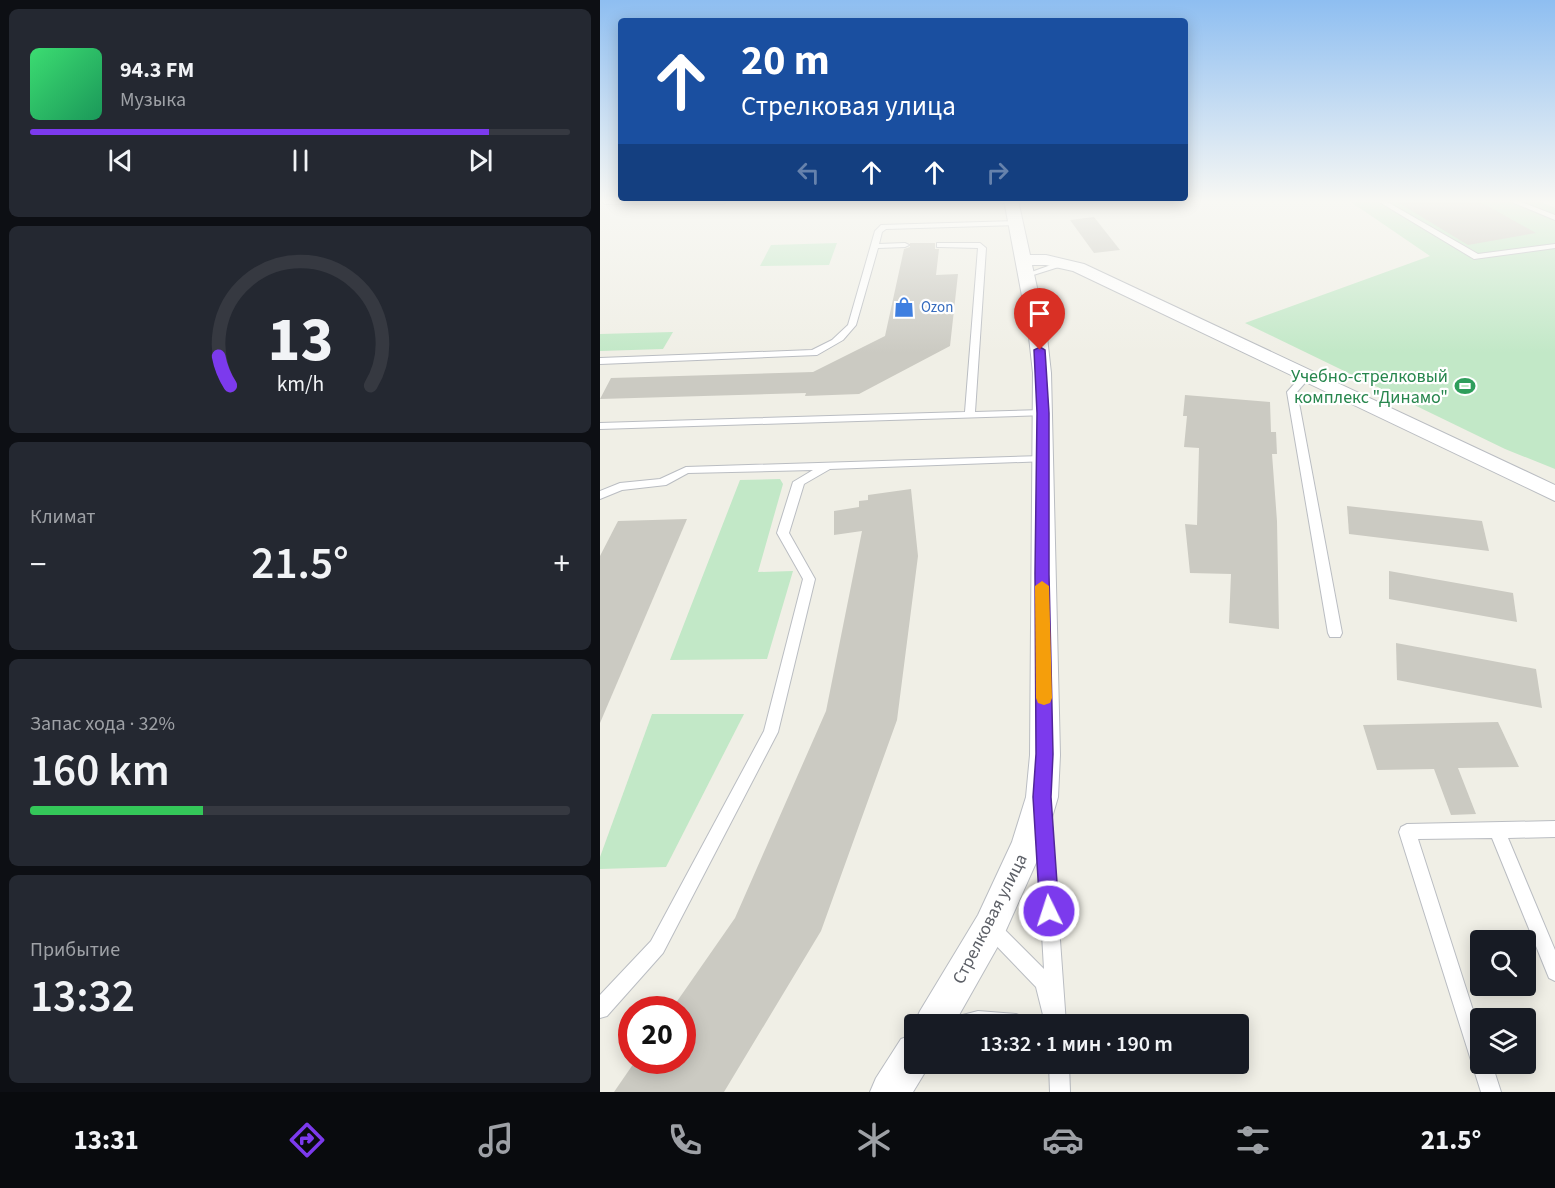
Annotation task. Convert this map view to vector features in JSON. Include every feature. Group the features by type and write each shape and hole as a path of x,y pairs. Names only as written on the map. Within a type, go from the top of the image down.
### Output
{"street":[{"name":"Стрелковая улица","path":"939,1014 990,927 1028,844 1042,797 1045,754 1042,574 1043,413 1037,328 1022,251"},
{"path":"1025,268 1062,263 1078,267 1555,494"},
{"path":"890,1092 904,1070"}],"lane":[{"path":"600,361 814,353 845,334 852,325 873,251"},
{"path":"970,415 982,251"},
{"path":"1467,251 1477,257 1520,251"},
{"path":"1305,376 1292,392 1335,633"},
{"path":"600,426 1043,413"},
{"path":"600,495 620,487 662,482 686,470 1043,459"},
{"path":"600,1009 657,947 771,732 809,579 783,533 799,482 828,465"},
{"path":"1042,797 1054,1014"},
{"path":"1470,1028 1407,832 1555,829"},
{"path":"1497,830 1555,972"},
{"path":"990,927 1044,982 1052,1014"},
{"path":"1059,1074 1060,1092"},
{"path":"1485,1074 1491,1092"}],"green space":[{"path":"768,251 834,251 829,265 760,266"},
{"name":"Учебно-стрелковый комплекс \"Динамо\"","path":"1423,251 1555,251 1555,469 1505,449 1245,323 1430,256"},
{"path":"673,332 663,349 600,351 600,334"},
{"path":"780,479 783,484 758,572 793,571 767,659 670,660 740,480"},
{"path":"652,714 744,714 666,867 600,869 600,857"}],"building":[{"path":"904,251 939,251 936,275 958,274 950,346 859,394 805,396 806,393 600,399 611,378 813,372 885,336"},
{"path":"1185,395 1270,402 1271,432 1276,432 1277,454 1272,454 1277,521 1279,629 1229,623 1231,574 1190,573 1185,524 1197,525 1199,448 1184,447 1187,416 1183,416"},
{"path":"911,489 918,556 897,720 821,931 724,1092 614,1092 626,1074 696,1074 696,996 681,996 735,918 826,711 862,531 834,535 834,511 859,507 859,501 868,500 868,495"},
{"path":"1347,506 1482,521 1489,551 1349,534"},
{"path":"687,519 600,723 600,556 618,521"},
{"path":"1389,571 1513,593 1517,622 1389,599"},
{"path":"1396,643 1536,669 1542,708 1397,680"},
{"path":"1498,722 1519,767 1458,768 1476,814 1451,815 1434,769 1377,770 1363,725"}],"slow traffic":[{"path":"1042,586 1044,698"}],"place":[{"name":"Ozon","path":"904,307"},
{"name":"Учебно-стрелковый комплекс \"Динамо\"","path":"1465,386"}],"route":[{"path":"1040,350 1043,413 1042,574 1045,754 1042,797 1049,911"}]}
